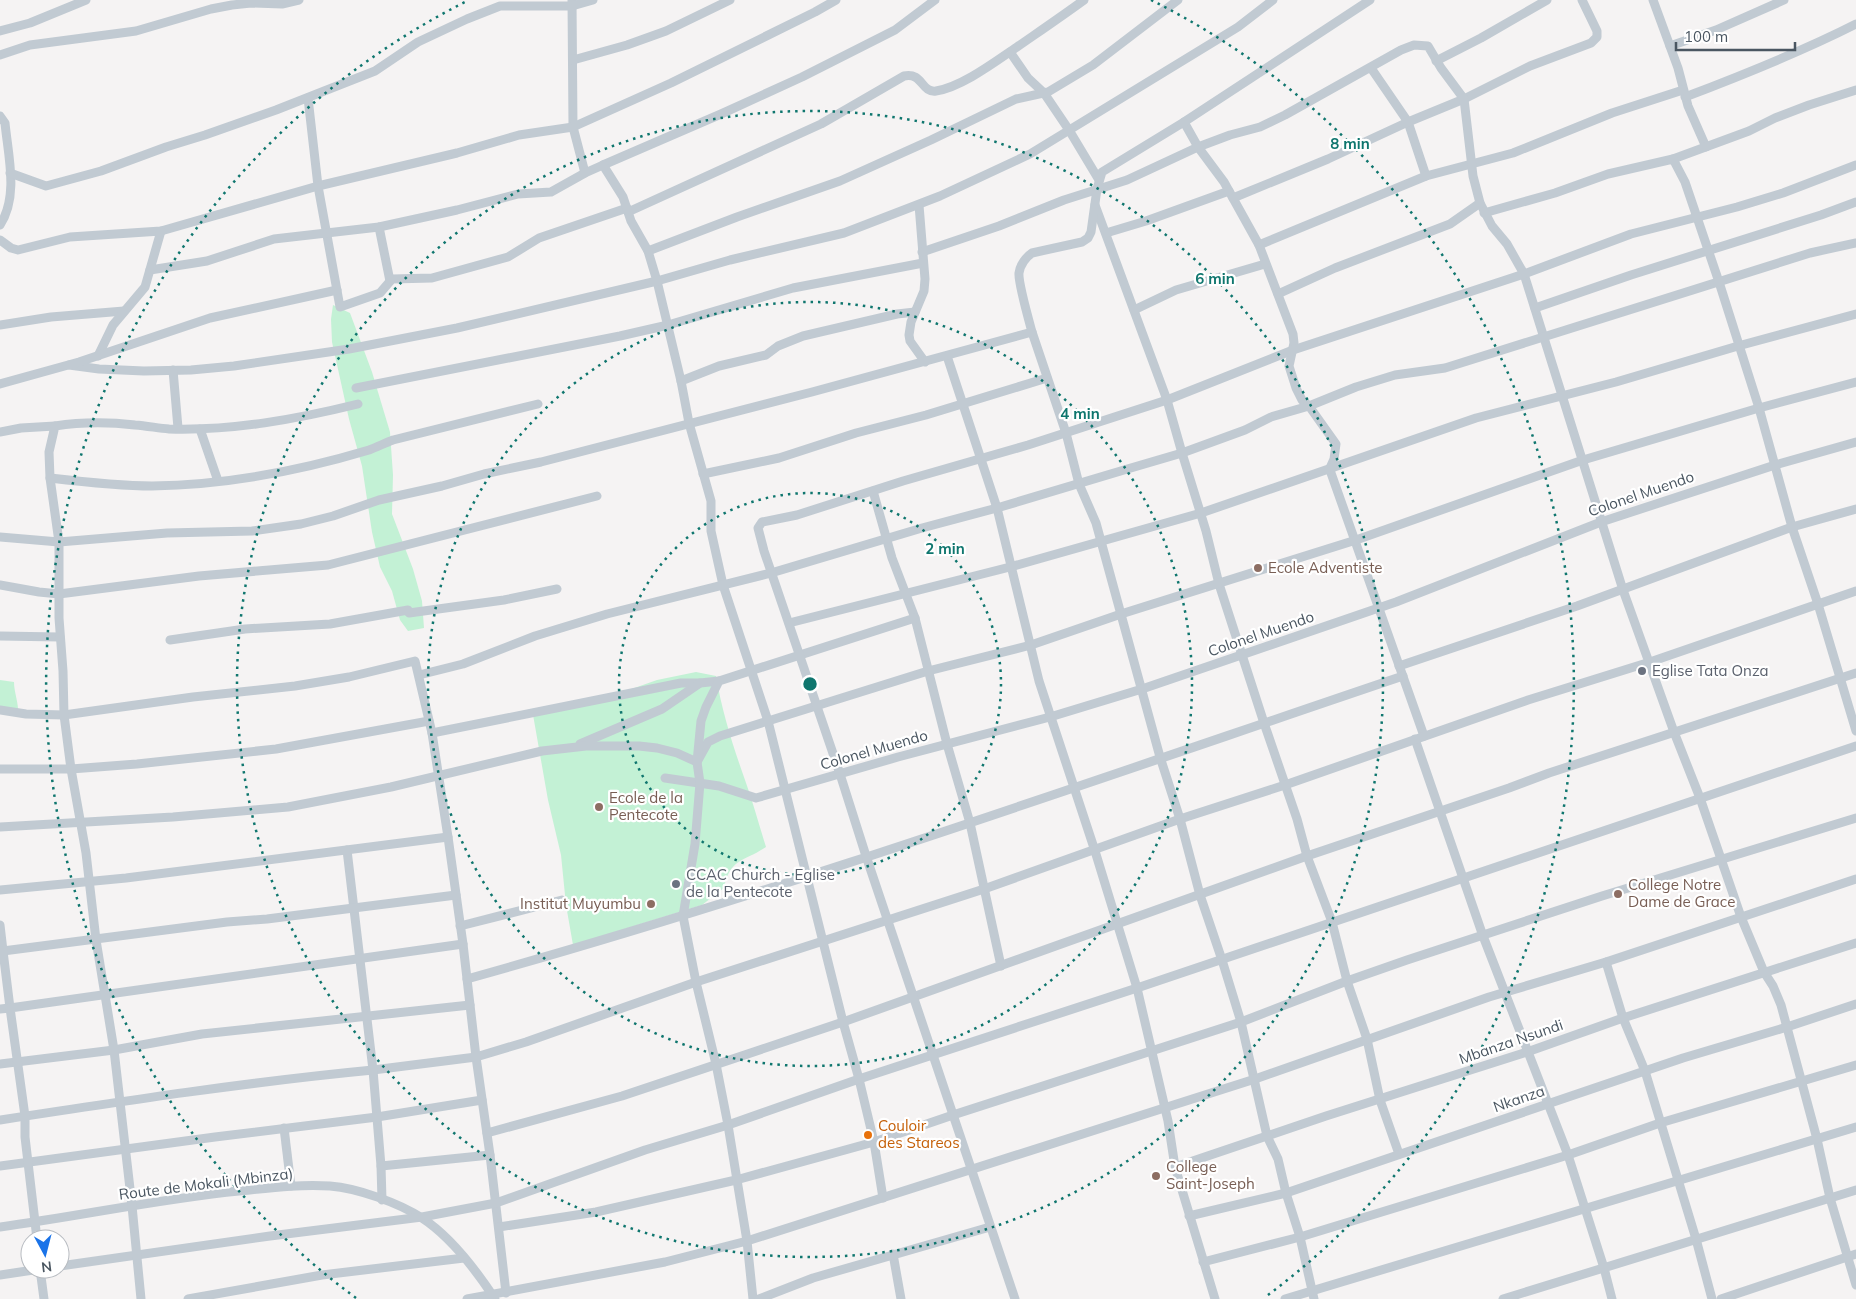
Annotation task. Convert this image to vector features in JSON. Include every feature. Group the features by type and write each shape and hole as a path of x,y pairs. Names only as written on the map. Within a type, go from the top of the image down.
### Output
{"street":[{"path":"0,31 30,23 86,0"},
{"path":"0,55 30,45 136,31 225,7 251,3 282,4 299,0"},
{"path":"10,174 43,185 50,185 101,171 308,98 378,70 418,42 501,3 572,3 594,0"},
{"path":"573,60 627,45 666,31 730,0"},
{"path":"0,240 11,248 18,250 70,237 162,231 318,186 449,155 518,135 573,127 671,83 836,0"},
{"path":"150,270 207,261 274,239 380,227 518,194 554,191 585,172 802,77 895,30 935,0"},
{"path":"308,98 318,186 340,307 380,294 390,281 395,279 432,278 508,256 539,238 628,210 821,124 904,76 911,74 917,77 927,89 933,91 943,89 989,67 1084,0"},
{"path":"648,251 737,216 840,181 1016,99 1044,93 1093,65 1178,0"},
{"path":"69,365 100,369 173,370 234,366 349,348 457,328 658,281 730,260 844,233 919,205 1030,154 1238,26 1273,0"},
{"path":"1313,1295 1300,1237 1286,1193 1278,1159 1267,1136 1241,1022 1200,895 1180,819 1160,758 1101,541 1090,506 1079,484 1066,433 1032,332 1019,274 1026,257 1032,253 1082,242 1088,238 1091,232 1098,184 1102,172 1107,168 1184,122 1370,0"},
{"path":"1436,61 1481,38 1547,0"},
{"path":"1106,234 1231,195 1343,152 1464,99 1530,66 1591,44 1597,37 1597,31 1582,0"},
{"path":"1653,0 1678,68 1684,94 1706,148"},
{"path":"1670,46 1716,30 1784,0"},
{"path":"572,3 573,127 585,172"},
{"path":"1259,245 1426,176 1513,153 1612,113 1684,94 1770,64 1821,42 1856,24"},
{"path":"922,252 999,226 1098,184 1127,180 1198,147 1230,135 1260,127 1414,45 1428,46 1436,61 1464,99 1475,190 1484,214 1508,244 1524,274 1623,590 1700,798 1740,917 1764,972 1773,986 1802,1081 1830,1198 1852,1255 1856,1285"},
{"path":"1010,52 1028,78 1044,93 1069,130 1098,184"},
{"path":"1371,68 1408,122 1426,176"},
{"path":"1484,214 1555,193 1608,174 1673,159 1706,148 1722,140 1749,131 1775,118 1856,90"},
{"path":"0,116 5,122 10,174 10,198 7,212 0,225"},
{"path":"1184,122 1198,147 1231,195 1259,245 1293,334 1293,350 1289,370 1302,400 1309,406 1336,444 1334,459 1330,468 1403,676 1439,811 1483,936 1550,1103 1568,1154 1612,1299"},
{"path":"1673,159 1685,182 1698,218 1759,408 1792,527 1818,604 1856,731"},
{"path":"603,165 620,189 634,228 648,251 658,281 689,423 711,501 711,531 723,585 768,721 859,1079 874,1142 884,1198"},
{"path":"1015,1299 866,856 817,704 771,573 758,528 762,522 797,515 873,490 1066,433 1167,400 1293,350 1524,274 1631,234 1698,218 1782,193 1856,165"},
{"path":"1535,308 1856,202"},
{"path":"1095,204 1167,400 1201,513 1219,584 1297,819 1307,856 1332,922 1347,981 1367,1039 1380,1100 1398,1154"},
{"path":"1278,294 1335,268 1450,224 1480,204"},
{"path":"919,205 924,290 911,322 909,335 910,341 925,362"},
{"path":"380,227 390,281"},
{"path":"98,356 111,328 145,287 162,231"},
{"path":"419,676 463,664 536,636 608,614 771,573 1182,453 1245,430 1271,417 1309,406 1356,387 1395,375 1445,368 1810,254 1856,243"},
{"path":"356,388 620,336 668,325 793,288 923,263"},
{"path":"1134,310 1176,290 1265,264"},
{"path":"0,384 98,356 210,318 336,290"},
{"path":"0,325 51,317 124,311"},
{"path":"681,381 719,366 766,355 778,346 803,336 897,314 915,312"},
{"path":"789,623 1010,567 1201,513 1476,418 1616,382 1856,314"},
{"path":"0,537 59,542 168,533 252,531 301,524 333,516 379,500 541,462 925,362 1032,332"},
{"path":"947,356 997,508 1010,567 1050,717 1095,850 1137,988 1153,1050 1168,1121 1175,1167 1215,1299"},
{"path":"173,370 178,428"},
{"path":"703,474 779,458 856,433 926,415 1047,378"},
{"path":"696,762 708,742 712,739 817,704 928,671 1031,645 1120,614 1219,584 1303,555 1356,540 1583,460 1759,408 1856,382"},
{"path":"0,432 21,428 112,424 200,429 223,428 322,413 358,404"},
{"path":"50,478 94,484 153,486 218,481 298,469 371,449 393,440 538,404"},
{"path":"55,426 49,452 50,478 59,542 60,637 64,715 71,769 86,853 96,940 114,1050 141,1299"},
{"path":"200,429 218,481"},
{"name":"Colonel Muendo","path":"665,778 719,786 756,798 1050,717 1242,656 1379,608 1601,522 1776,465 1856,442"},
{"path":"873,490 886,538 915,618 970,823 1001,966"},
{"path":"0,585 59,594 190,578 328,565 597,496"},
{"path":"1399,666 1623,590 1792,527 1856,509"},
{"path":"170,640 245,629 330,624 409,611 504,600 557,589"},
{"path":"0,1120 193,1090 476,1057 526,1042 696,982 984,889 1180,819 1285,785 1528,700 1650,662 1856,591"},
{"path":"432,733 681,683 719,681 915,618"},
{"path":"0,636 60,637"},
{"path":"0,710 26,714 64,715 194,697 295,686 349,677 415,661 432,733 448,837 496,1202 506,1293"},
{"path":"487,1133 622,1096 843,1022 1307,856 1674,732 1856,673"},
{"path":"467,979 591,944 807,876 970,823 1403,676"},
{"path":"719,681 701,721 696,762 700,783 695,844 683,916 728,1125 747,1241 753,1299"},
{"path":"570,748 662,709 700,683"},
{"path":"0,769 71,769 276,749 429,721"},
{"path":"0,827 220,814 288,807 391,787 510,757 570,748 621,746 657,748 677,753 696,762"},
{"path":"70,1265 270,1236 422,1217 496,1202 646,1150 728,1125 859,1079 1222,960 1856,746"},
{"path":"499,1226 596,1212 736,1180 874,1142 1241,1022 1347,981 1602,896 1856,818"},
{"path":"0,890 88,883 448,837"},
{"path":"348,850 373,1070 382,1200"},
{"path":"467,1299 493,1297 665,1262 747,1241 1255,1079 1367,1039 1856,879"},
{"path":"2,951 456,895"},
{"path":"460,926 562,900"},
{"path":"0,924 2,951 25,1116 25,1137 30,1163 36,1229"},
{"name":"Mbanza Nsundi","path":"1175,1167 1528,1052 1623,1018 1856,943"},
{"path":"0,1009 463,944"},
{"path":"1606,962 1623,1018 1645,1071 1696,1239 1712,1299"},
{"name":"Nkanza","path":"1189,1216 1286,1193 1682,1058 1856,1004"},
{"path":"0,1064 114,1050 202,1034 470,1005"},
{"path":"1203,1262 1300,1237 1568,1154 1660,1122 1856,1065"},
{"path":"0,1166 377,1117 482,1100"},
{"path":"1285,1299 1313,1295 1585,1208 1856,1127"},
{"path":"284,1128 291,1186"},
{"path":"381,1166 490,1155"},
{"name":"Route de Mokali (Mbinza)","path":"0,1227 211,1194 291,1186 331,1186 355,1190 422,1217 442,1234 464,1258 493,1297"},
{"path":"1503,1299 1856,1190"},
{"path":"759,1299 813,1278 990,1227"},
{"path":"893,1254 901,1299"},
{"path":"1721,1299 1852,1255"},
{"path":"188,1299 322,1274 464,1258"},
{"path":"0,1274 20,1272"},
{"path":"41,1279 44,1299"}],"green space":[{"path":"333,305 350,313 372,372 390,432 393,475 392,514 413,569 422,601 424,628 408,631 400,620 392,591 380,567 372,532 362,466 349,419 332,342 331,319"},
{"path":"696,672 716,676 728,729 766,847 734,866 730,871 724,888 702,905 573,945 566,905 561,855 548,800 532,709 623,692 657,680"},
{"path":"0,680 14,682 18,714 0,712"}],"place":[{"name":"Ecole Adventiste","path":"1258,568"},
{"name":"Eglise Tata Onza","path":"1642,671"},
{"name":"Ecole de la Pentecote","path":"599,807"},
{"name":"CCAC Church - Eglise de la Pentecote","path":"676,884"},
{"name":"College Notre Dame de Grace","path":"1618,894"},
{"name":"Institut Muyumbu","path":"651,904"},
{"name":"Couloir des Stareos","path":"868,1135"},
{"name":"College Saint-Joseph","path":"1156,1176"}]}
